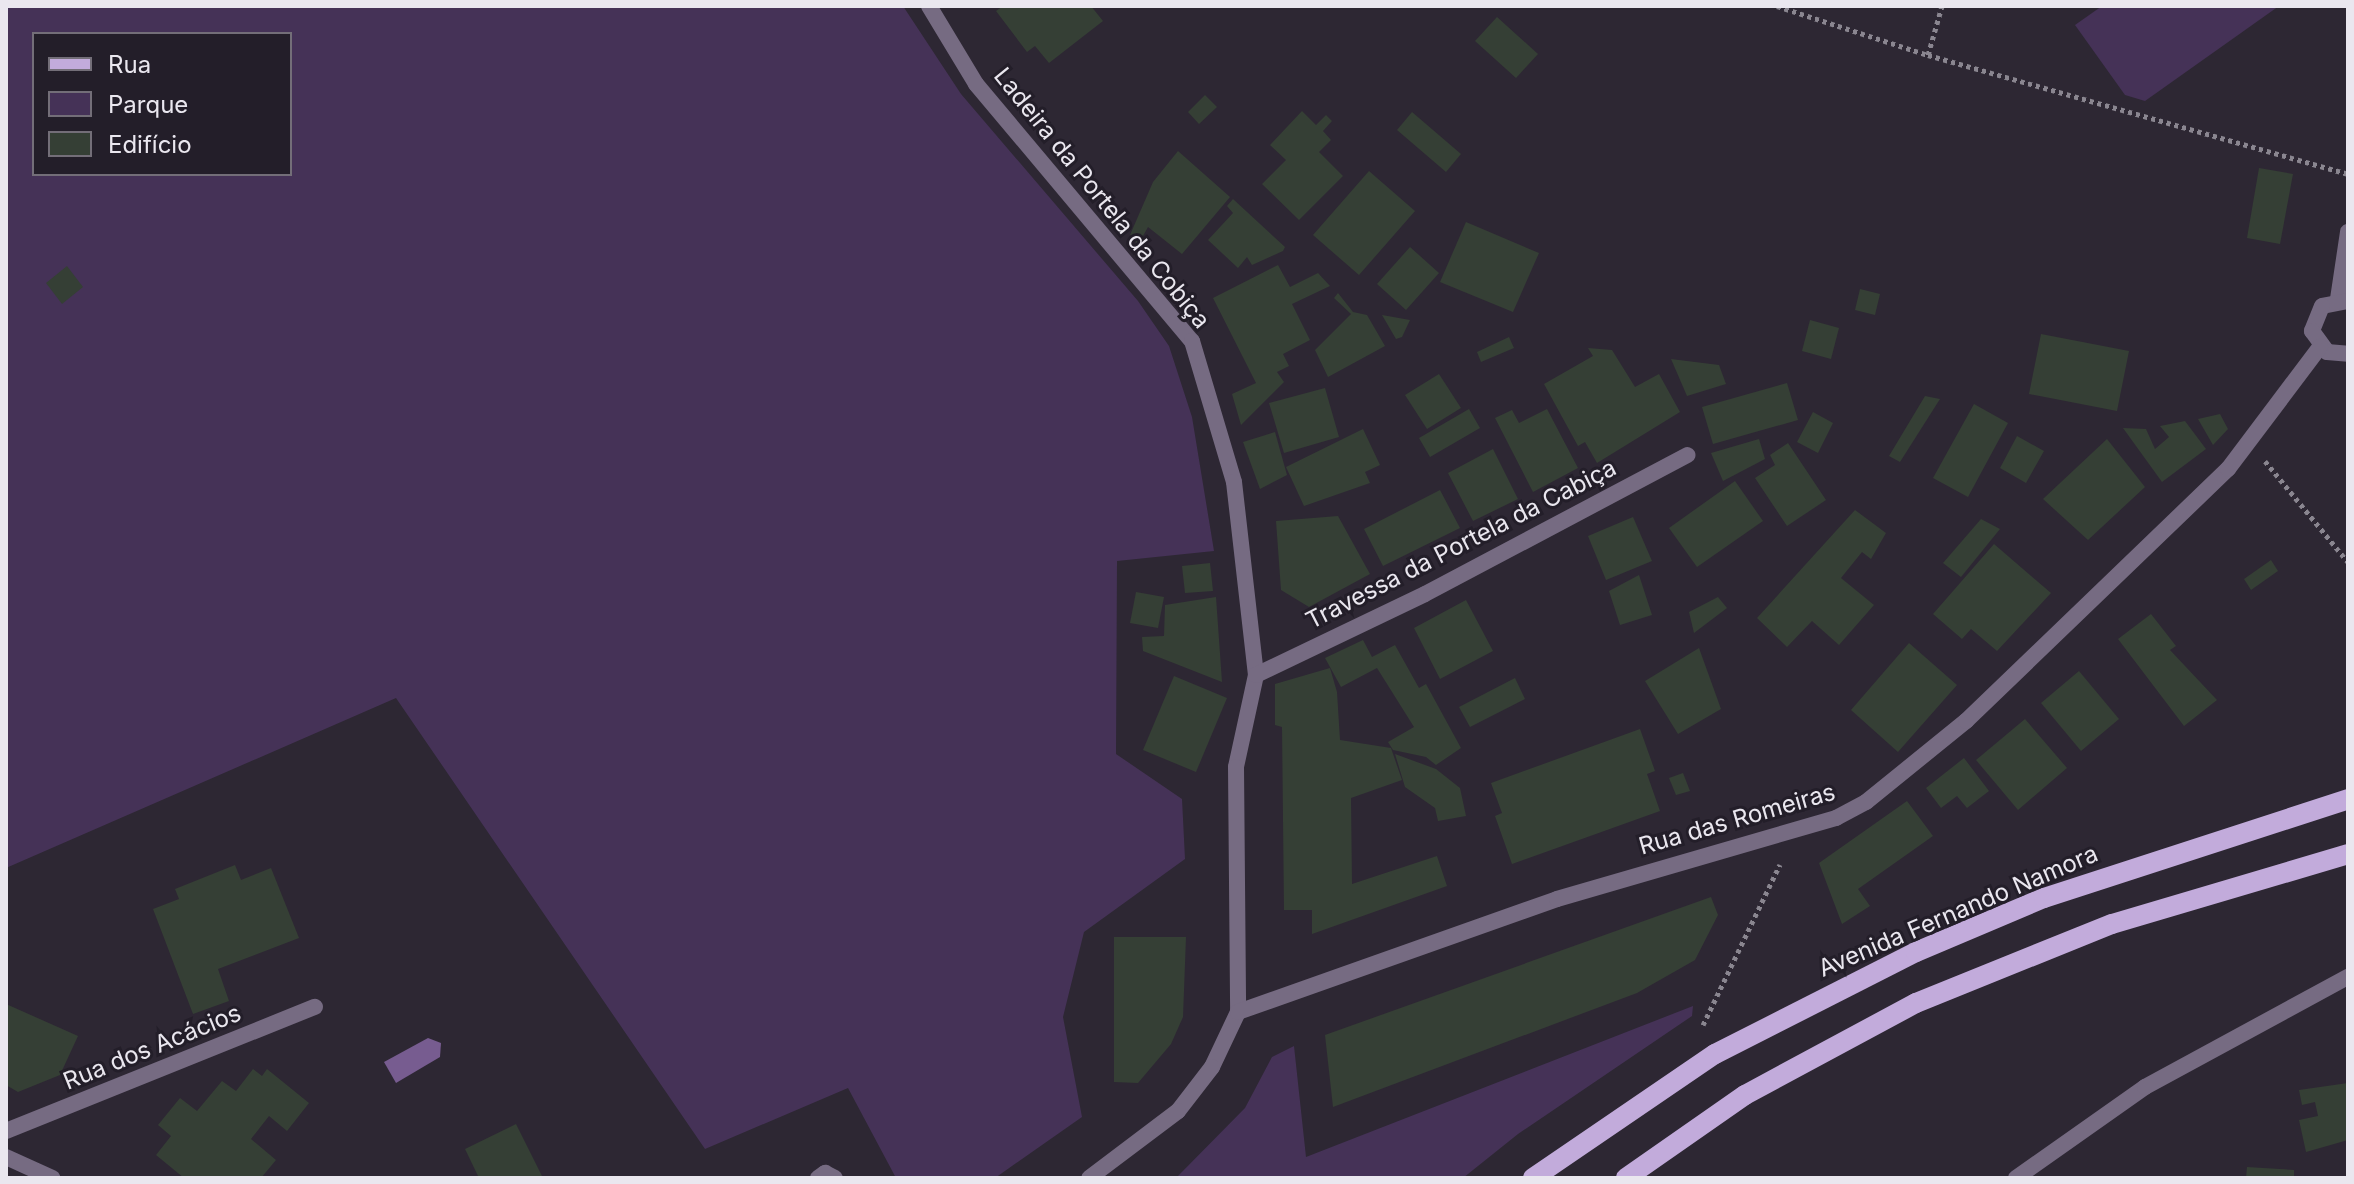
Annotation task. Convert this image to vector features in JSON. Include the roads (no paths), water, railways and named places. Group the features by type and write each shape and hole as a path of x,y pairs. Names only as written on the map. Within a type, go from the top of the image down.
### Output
{"main road":[{"name":"Avenida Fernando Namora","path":"1533,1178 1704,1061 1861,977 2044,898 2348,799"},
{"path":"1626,1178 1745,1095 1916,1003 2112,924 2348,854"}],"street":[{"name":"Ladeira da Portela da Cobiça","path":"929,6 976,84 1192,341 1234,482 1256,675 1236,767 1238,1012 1212,1067 1178,1111 1089,1178"},
{"path":"2348,232 2343,300 2315,313 2312,331 2320,347 2348,354"},
{"name":"Rua das Romeiras","path":"1238,1012 1557,899 1796,830 1866,802 1966,721 2228,469 2320,347"},
{"name":"Travessa da Portela da Cabiça","path":"1256,675 1425,594 1687,455"},
{"path":"2016,1178 2145,1087 2348,977"},
{"name":"Rua dos Acácios","path":"6,1131 315,1007"},
{"path":"6,1157 52,1178"},
{"path":"818,1178 825,1173 835,1178"}]}
